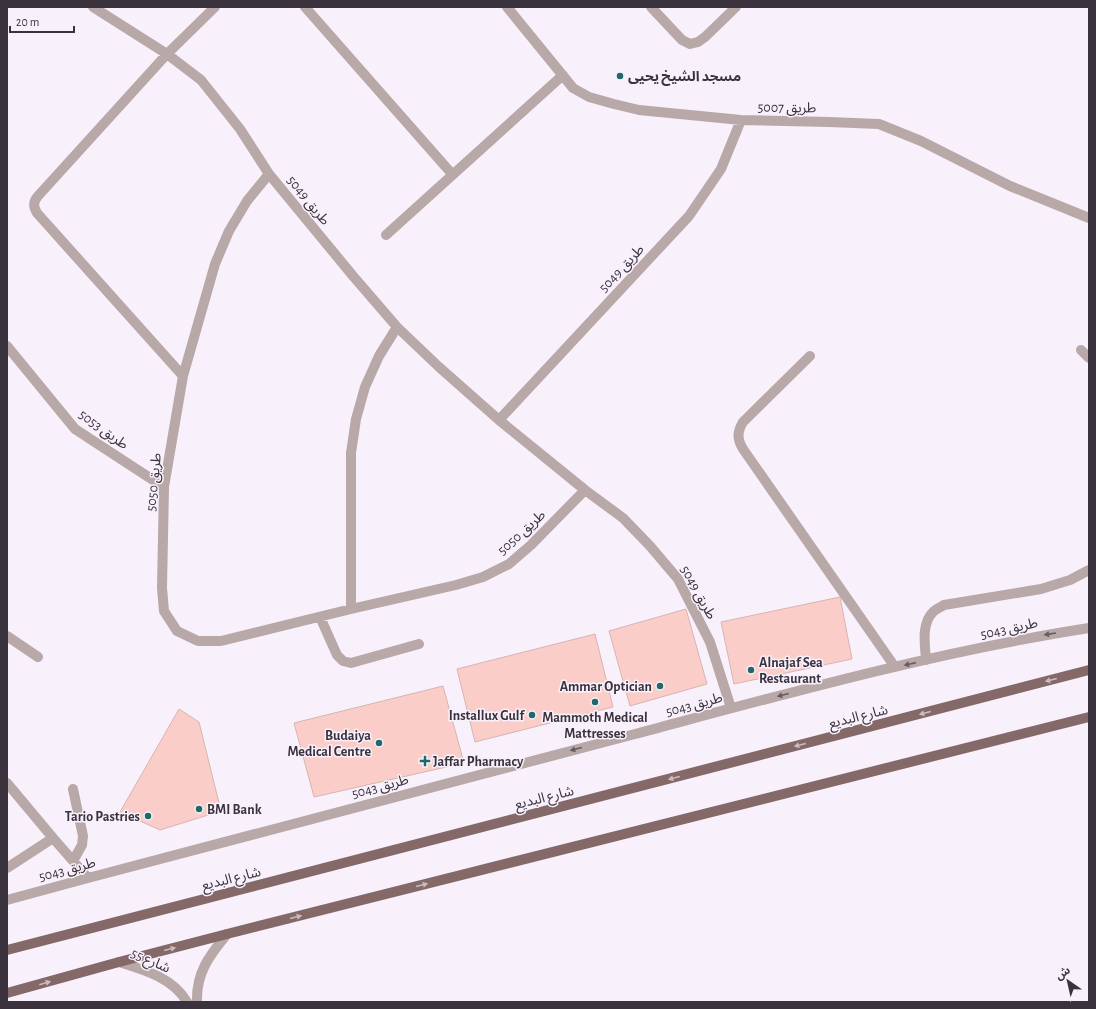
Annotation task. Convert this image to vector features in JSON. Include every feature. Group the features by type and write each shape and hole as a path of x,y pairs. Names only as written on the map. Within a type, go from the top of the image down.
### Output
{"main road":[{"name":"شارع البديع","path":"7,950 1089,670"},
{"path":"7,993 227,934 1089,717"}],"street":[{"name":"طريق 5049","path":"93,7 167,54 201,80 240,129 269,174 397,328 499,420 623,518 650,546 678,579 710,642 731,708"},
{"path":"183,376 38,213 34,205 34,200 167,54 215,7"},
{"path":"305,7 452,174"},
{"name":"طريق 5007","path":"507,7 574,88 589,97 639,110 741,120 879,124 921,141 1010,186 1089,218"},
{"path":"651,7 682,40 690,44 698,42 705,37 736,7"},
{"path":"386,235 563,75"},
{"name":"طريق 5049","path":"499,420 689,216 721,169 741,120"},
{"name":"طريق 5050","path":"269,174 248,201 233,225 215,264 183,376 164,487 162,588 164,611 177,631 198,641 221,641 456,585 483,577 509,564 586,490"},
{"path":"351,609 352,453 356,419 365,387 379,356 397,328"},
{"name":"طريق 5053","path":"7,346 75,429 164,487"},
{"path":"1081,350 1089,358"},
{"path":"810,356 744,422 738,432 738,438 743,449 894,667"},
{"path":"926,660 924,638 926,624 933,612 944,605 1041,589 1070,580 1089,570"},
{"path":"320,617 337,655 342,661 351,663 419,644"},
{"name":"طريق 5043","path":"7,900 731,708 894,667 1033,637 1089,628"},
{"path":"7,636 38,657"},
{"path":"7,782 88,878"},
{"path":"73,861 82,844 83,836 74,790"},
{"path":"7,868 53,838"},
{"path":"197,1002 199,978 205,964 212,952 227,934"},
{"name":"شارع 55","path":"119,962 156,974 168,981 178,990 187,1002"}],"building":[{"path":"840,597 852,659 734,684 721,622"},
{"path":"686,609 707,684 630,706 609,631"},
{"path":"595,634 613,707 475,742 457,669"},
{"name":"Budaiya Medical Centre","path":"443,686 464,763 314,797 294,723"},
{"path":"179,709 199,722 221,811 160,830 120,812"}],"place":[{"name":"مسجد الشيخ يحيى","path":"620,76"},
{"name":"Alnajaf Sea Restaurant","path":"751,670"},
{"name":"Ammar Optician","path":"660,686"},
{"name":"Mammoth Medical Mattresses","path":"595,702"},
{"name":"Installux Gulf","path":"532,715"},
{"name":"Budaiya Medical Centre","path":"379,743"},
{"name":"Jaffar Pharmacy","path":"425,761"},
{"name":"BMI Bank","path":"199,809"},
{"name":"Tario Pastries","path":"148,816"}]}
